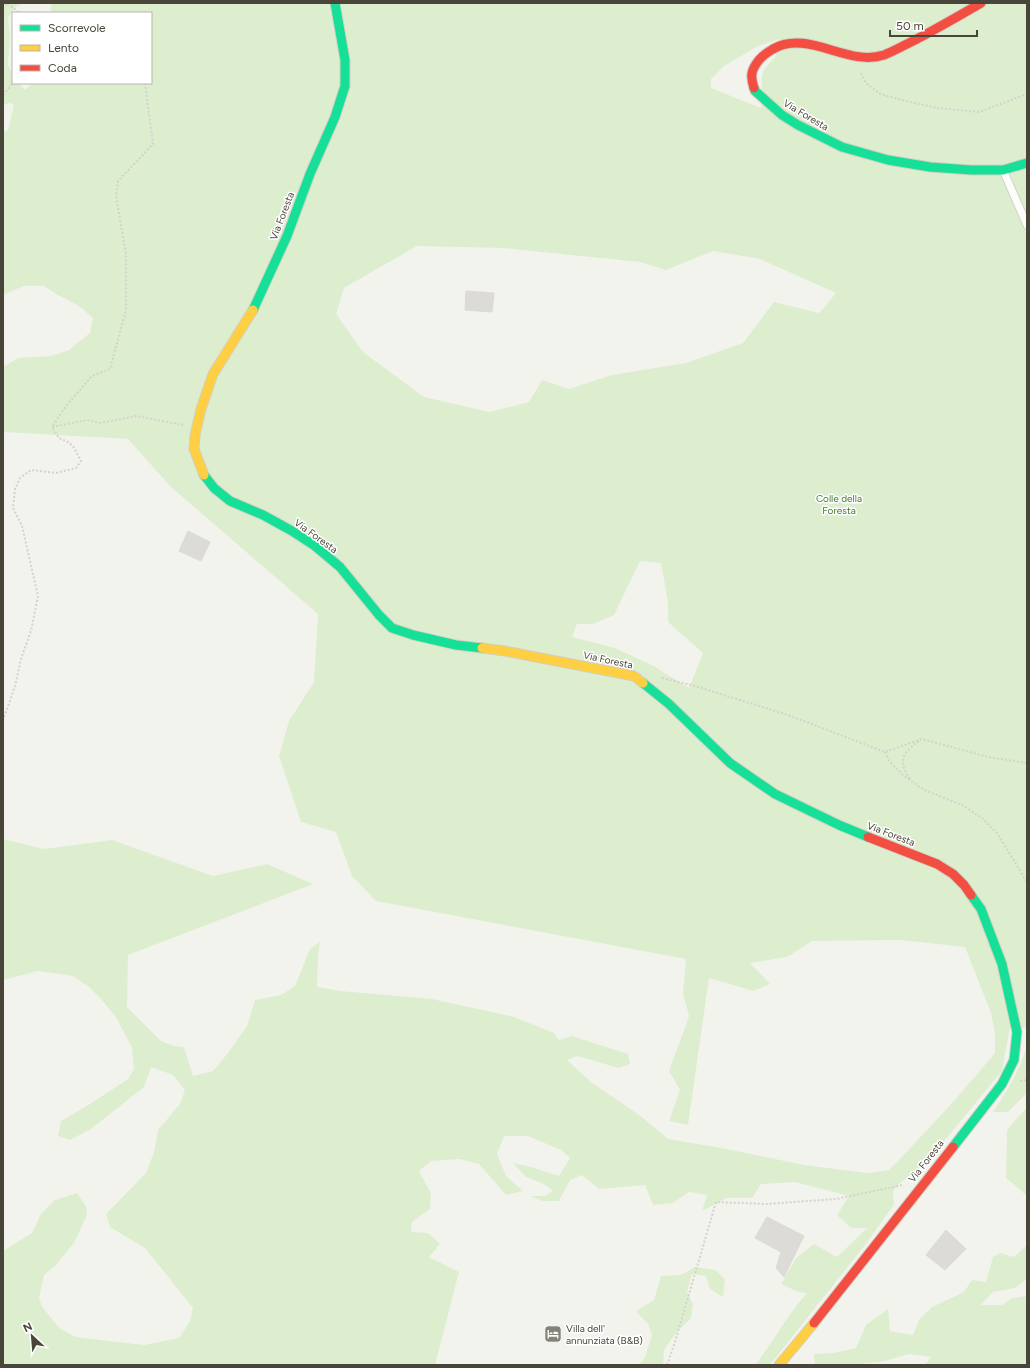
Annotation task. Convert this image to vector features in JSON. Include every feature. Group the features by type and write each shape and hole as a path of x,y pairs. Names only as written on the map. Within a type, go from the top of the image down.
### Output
{"main road":[{"name":"Via Foresta","path":"335,3 345,60 345,86 335,117 310,174 287,236 259,298 243,327 213,374 201,409 195,435 194,449 203,474 214,488 230,501 263,515 315,546 340,567 378,615 392,628 413,635 456,645 505,651 634,676 669,704 730,763 775,794 839,825 937,864 953,874 964,885 981,909 1002,964 1017,1032 1014,1060 1002,1084 924,1181 820,1316 779,1365"},
{"name":"Via Foresta","path":"981,3 935,30 884,55 867,58 816,46 794,43 779,46 763,55 753,68 751,78 755,91 782,115 798,125 842,147 888,160 930,167 971,170 1003,170 1027,163"}],"lane":[{"path":"1003,170 1027,225"}],"path":[{"path":"3,9 8,3 18,12"},
{"path":"858,57 860,72 866,83 880,94 906,102 938,108 979,112 1027,94"},
{"path":"3,95 12,84"},
{"path":"52,427 66,406 92,376 110,369 126,310 126,254 116,196 118,181 153,144 145,84"},
{"path":"52,427 87,420 101,424 136,416 181,425 186,424"},
{"path":"3,721 15,686 21,659 31,631 38,596 22,526 13,508 15,489 20,478 31,470 56,473 76,468 81,461 68,442 59,438 52,427"},
{"path":"659,678 695,686 788,715 885,752 922,739 988,757 1027,763"},
{"path":"910,780 904,771 903,759 906,750 922,739"},
{"path":"885,752 889,761 910,780 924,790 962,805 982,818 997,833 1027,882"},
{"path":"667,1365 716,1202 766,1204 836,1199 924,1181"}],"green space":[{"name":"Colle della Foresta","path":"3,3 24,3 15,7 8,18 10,35 8,65 12,72 12,84 20,84 25,90 31,84 152,84 152,12 51,12 51,3 1027,3 1027,1028 1010,1027 1002,1071 927,1162 900,1183 893,1191 894,1205 865,1245 770,1365 755,1365 793,1310 807,1293 798,1292 781,1284 796,1258 814,1244 837,1257 867,1228 851,1228 837,1215 849,1196 795,1182 761,1184 752,1198 727,1198 702,1211 707,1195 689,1192 673,1203 653,1205 645,1185 599,1189 582,1175 570,1180 559,1201 543,1201 530,1196 545,1196 553,1191 544,1184 526,1177 513,1163 559,1176 570,1158 561,1150 528,1136 504,1136 497,1154 506,1176 523,1191 506,1195 479,1164 460,1159 431,1161 419,1171 431,1193 430,1209 412,1222 411,1232 428,1233 440,1244 429,1257 459,1272 435,1365 3,1365 3,1251 32,1233 41,1214 55,1200 77,1193 86,1206 87,1215 74,1243 56,1265 44,1275 39,1298 43,1308 59,1328 76,1337 144,1345 179,1338 190,1321 193,1308 145,1248 110,1227 106,1214 146,1173 154,1152 158,1130 180,1104 185,1090 173,1075 151,1067 144,1087 91,1129 70,1140 58,1136 61,1121 128,1079 134,1069 132,1048 117,1019 101,999 89,987 73,976 38,971 3,980 3,839 44,849 112,840 213,876 267,864 313,884 128,955 127,1007 161,1041 174,1046 184,1047 193,1076 213,1071 228,1053 247,1026 255,1000 281,995 295,986 310,949 320,942 317,987 341,991 432,999 514,1017 554,1033 559,1040 572,1036 628,1054 630,1064 619,1068 577,1056 567,1060 591,1082 642,1117 668,1139 722,1148 804,1165 867,1173 889,1170 954,1101 995,1053 995,1034 991,1013 965,947 901,940 812,941 787,957 750,963 770,984 753,991 709,978 688,1125 669,1121 680,1090 669,1071 689,1016 683,993 686,959 376,901 352,876 336,832 301,822 279,756 289,721 314,682 318,614 170,486 128,439 3,432 3,367 18,358 51,356 69,350 90,333 93,318 79,306 44,286 24,286 3,295 3,132 8,130 14,105 9,103 3,105","holes":["779,39 776,56 765,68 762,75 761,108 711,88 711,79 724,66 758,46","417,246 502,248 640,262 666,270 713,251 760,259 836,293 819,313 774,302 743,343 686,363 612,375 569,389 542,380 529,402 490,412 424,397 363,352 336,314 344,288","640,561 661,563 668,602 668,622 703,653 689,688 652,665 615,648 572,637 577,624 593,624 614,615"]},
{"path":"1027,1044 1027,1093 1008,1112 993,1112 1017,1071"},
{"path":"1027,1107 1027,1196 1006,1178 1007,1130"},
{"path":"1027,1245 1027,1279 1015,1288 993,1292 981,1305 1002,1305 1012,1298 1027,1296 1027,1365 925,1365 931,1357 909,1354 881,1362 855,1365 815,1365 814,1354 833,1353 856,1348 866,1325 888,1309 890,1331 913,1335 919,1320 932,1307 964,1292 972,1280 986,1282 993,1257 1000,1253 1014,1257"},
{"path":"695,1267 715,1270 725,1279 723,1297 710,1289 706,1276 692,1274 687,1292 693,1304 691,1318 675,1334 664,1350 663,1365 639,1365 645,1357 652,1335 648,1324 636,1311 654,1300 661,1276 681,1275"}],"building":[{"path":"466,291 494,293 492,312 465,310"},
{"path":"188,531 210,542 201,561 179,551"},
{"path":"767,1217 804,1236 784,1277 776,1268 781,1252 755,1238"},
{"path":"946,1230 966,1249 945,1270 926,1255"}],"traffic: fast":[{"path":"253,310 287,236 310,174 335,117 345,86 345,60 335,3"},
{"path":"754,88 755,91 782,115 798,125 842,147 888,160 930,167 971,170 1003,170 1027,163"},
{"path":"204,475 214,488 230,501 263,515 315,546 340,567 379,615 392,628 413,635 456,645 482,648"},
{"path":"643,683 669,704 730,763 775,794 839,825 868,837"},
{"path":"953,1147 1002,1084 1014,1060 1017,1032 1002,964 981,909 971,895"}],"traffic: slow":[{"path":"204,475 194,449 195,435 201,409 213,374 253,310"},
{"path":"482,648 505,651 634,676 643,683"},
{"path":"779,1365 814,1323"}],"traffic: jam":[{"path":"754,88 752,80 754,67 767,52 773,49 787,44 800,43 814,45 856,56 870,57 884,55 927,34 981,3"},
{"path":"868,837 937,864 953,874 971,895"},
{"path":"814,1323 953,1147"}],"place":[{"name":"Villa dell' annunziata (B&B)","path":"553,1334"}]}
